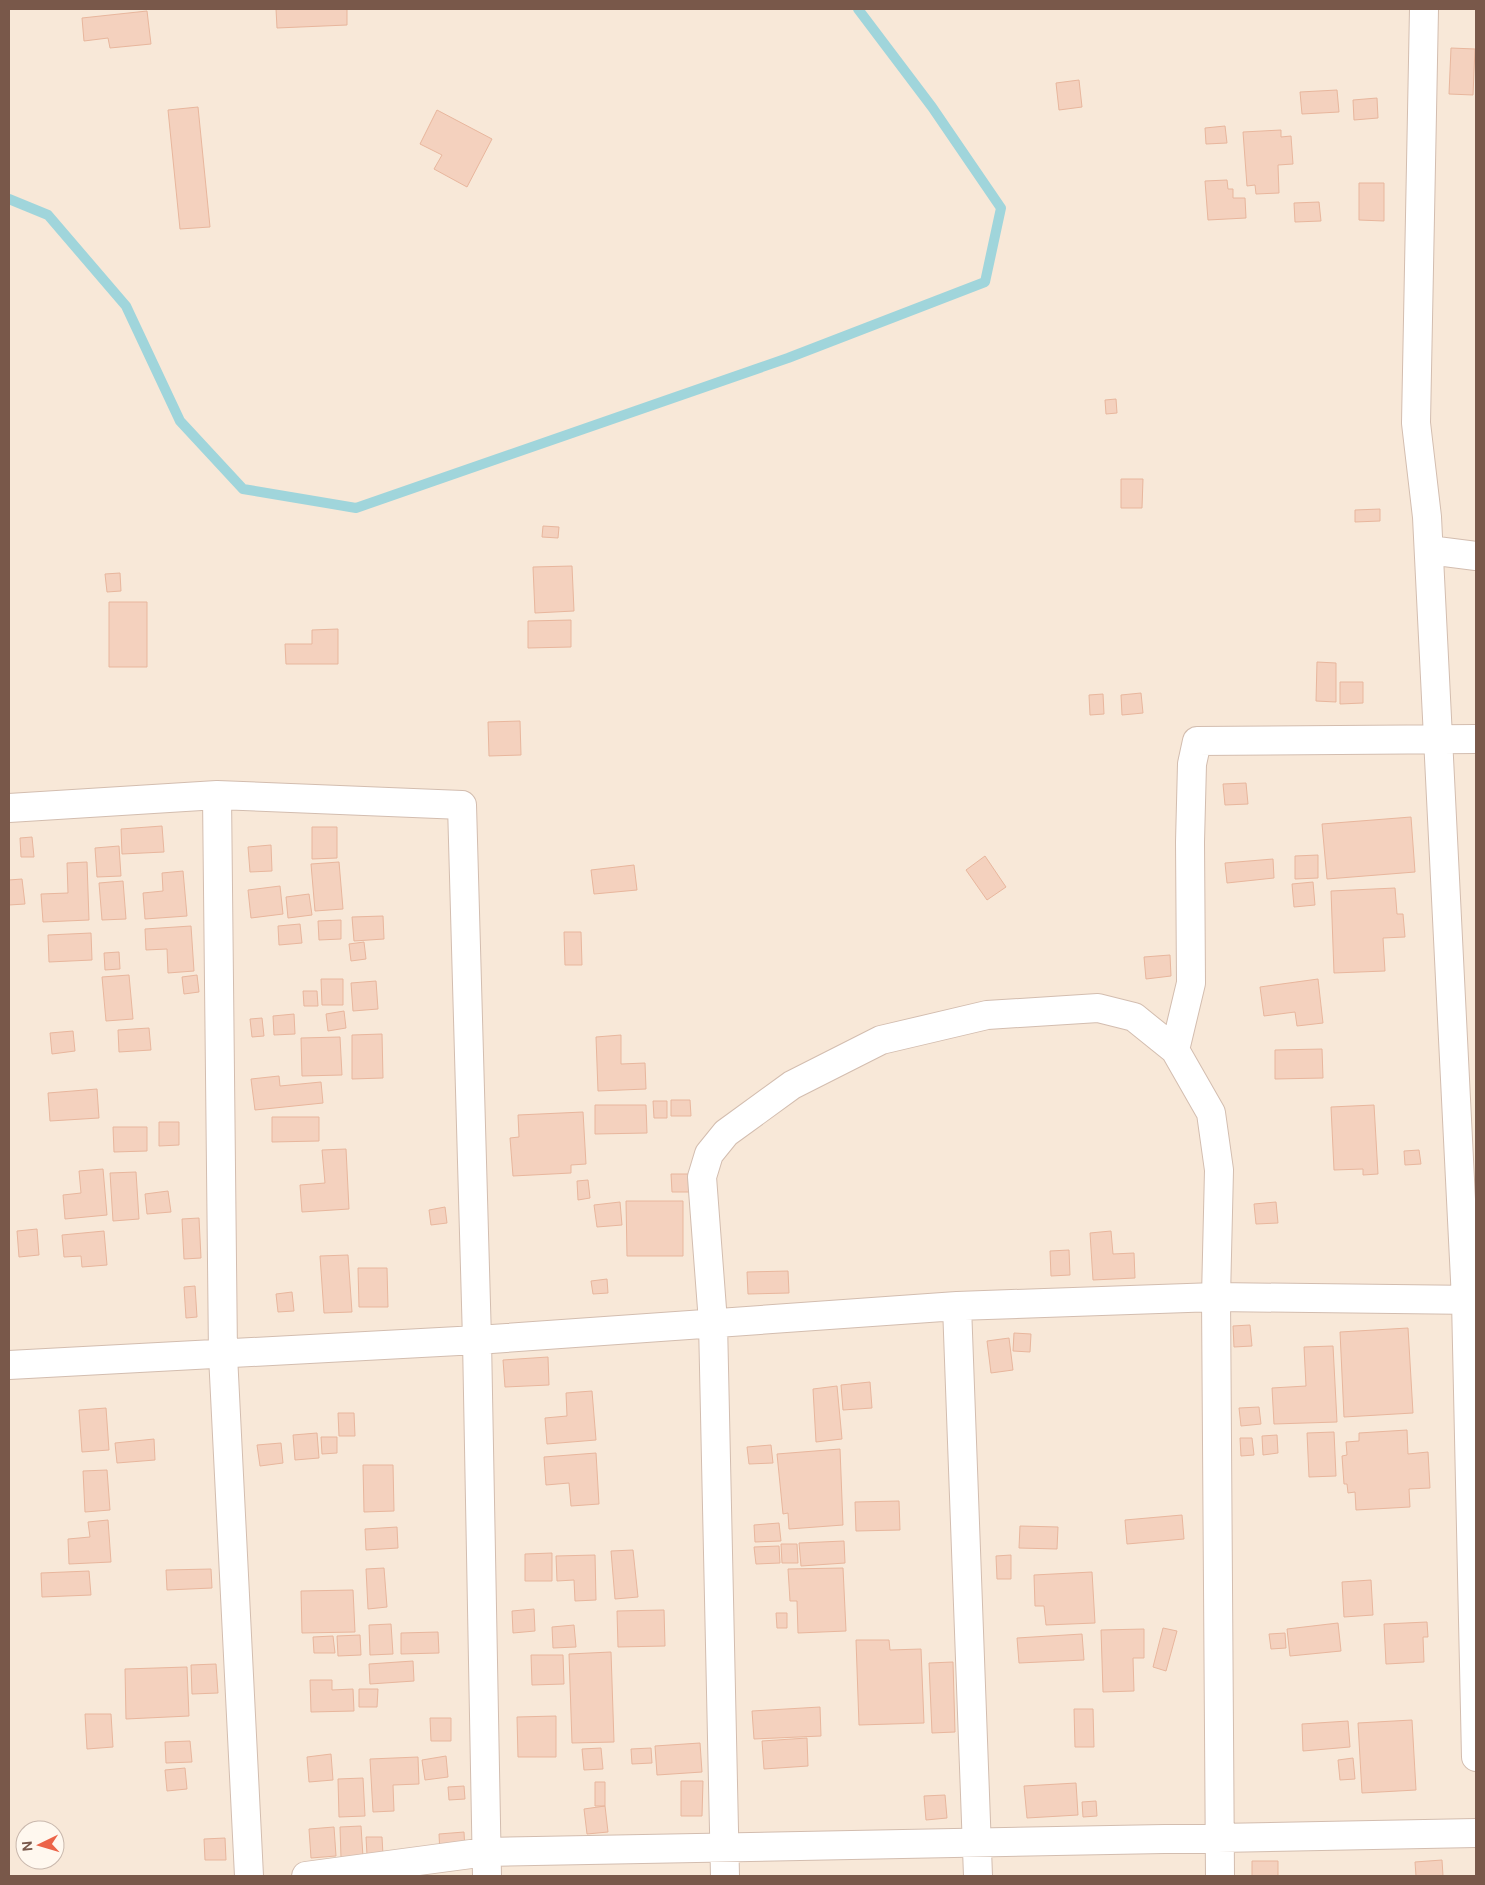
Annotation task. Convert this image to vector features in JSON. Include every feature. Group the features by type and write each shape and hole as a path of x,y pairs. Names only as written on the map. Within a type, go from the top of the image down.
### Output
{"street":[{"path":"1424,9 1416,423 1429,550 1438,739 1471,1300 1476,1757"},
{"path":"1429,550 1476,556"},
{"path":"1175,1050 1190,983 1192,764 1197,741 1476,739"},
{"path":"217,795 223,1355 249,1876"},
{"path":"9,808 217,795 462,805 487,1864"},
{"path":"725,1876 713,1322 702,1177 709,1154 726,1132 792,1085 881,1040 987,1015 1098,1008 1134,1017 1175,1050 1211,1113 1219,1170 1216,1297 1220,1876"},
{"path":"9,1364 223,1355 476,1340 957,1306 1216,1297 1471,1300"},
{"path":"957,1306 978,1876"},
{"path":"306,1876 724,1848 1476,1833"}],"shaded area":[{"path":"9,9 1476,9 1476,1876 9,1876"}],"building":[{"path":"276,9 347,9 347,25 277,28"},
{"path":"147,11 151,44 110,48 108,38 84,41 82,18"},
{"path":"1451,48 1475,49 1473,95 1449,94"},
{"path":"1079,80 1082,107 1059,110 1056,83"},
{"path":"1337,90 1339,112 1302,114 1300,92"},
{"path":"1377,98 1378,118 1354,120 1353,100"},
{"path":"198,107 210,227 180,229 168,110"},
{"path":"437,110 492,139 467,187 434,169 442,155 420,144"},
{"path":"1225,126 1227,143 1206,144 1205,128"},
{"path":"1281,130 1281,137 1291,136 1293,164 1278,165 1279,193 1256,194 1255,185 1247,186 1243,132"},
{"path":"1227,180 1228,189 1233,189 1233,198 1245,198 1246,218 1208,220 1205,181"},
{"path":"1359,183 1384,183 1384,221 1359,220"},
{"path":"1319,202 1321,221 1295,222 1294,203"},
{"path":"1116,399 1117,413 1106,414 1105,400"},
{"path":"1121,479 1143,479 1142,508 1121,508"},
{"path":"1380,509 1380,521 1355,522 1355,510"},
{"path":"543,526 559,527 558,538 542,537"},
{"path":"572,566 574,611 535,613 533,567"},
{"path":"120,573 121,591 107,592 105,574"},
{"path":"109,602 147,602 147,667 109,667"},
{"path":"571,620 571,647 528,648 528,621"},
{"path":"338,629 338,664 286,664 285,644 312,644 312,630"},
{"path":"1317,662 1336,663 1336,702 1316,701"},
{"path":"1340,682 1363,682 1363,703 1340,704"},
{"path":"1141,693 1143,713 1122,715 1121,695"},
{"path":"1103,694 1104,714 1090,715 1089,695"},
{"path":"520,721 521,755 489,756 488,722"},
{"path":"1246,783 1248,804 1225,805 1223,784"},
{"path":"1411,817 1415,872 1327,879 1322,824"},
{"path":"162,826 164,852 122,854 121,829"},
{"path":"312,827 337,827 337,858 312,859"},
{"path":"32,837 34,857 21,857 20,838"},
{"path":"271,845 272,871 250,872 248,847"},
{"path":"119,846 121,876 97,877 95,848"},
{"path":"1318,855 1318,878 1295,879 1295,856"},
{"path":"985,856 1006,887 987,900 966,870"},
{"path":"1273,859 1274,878 1227,883 1225,863"},
{"path":"87,862 89,920 43,922 41,894 68,893 67,863"},
{"path":"339,862 343,909 315,911 311,864"},
{"path":"634,865 637,890 594,894 591,870"},
{"path":"183,871 187,916 145,919 143,893 163,891 162,873"},
{"path":"22,879 25,904 9,905 9,880"},
{"path":"123,881 126,919 102,920 99,883"},
{"path":"1313,882 1315,905 1294,907 1292,884"},
{"path":"280,886 283,914 251,918 248,890"},
{"path":"1395,888 1397,914 1403,914 1405,937 1383,938 1385,971 1334,973 1331,891"},
{"path":"309,894 312,915 288,918 286,897"},
{"path":"383,916 384,939 354,941 352,917"},
{"path":"341,920 341,939 319,940 318,921"},
{"path":"300,924 302,943 279,945 278,926"},
{"path":"191,926 194,971 168,973 167,949 146,950 145,929"},
{"path":"564,932 581,932 582,965 565,965"},
{"path":"91,933 92,960 49,962 48,935"},
{"path":"364,942 366,959 351,961 349,944"},
{"path":"119,952 120,969 105,970 104,953"},
{"path":"1170,955 1171,976 1146,979 1144,957"},
{"path":"129,975 133,1019 106,1021 102,977"},
{"path":"197,975 199,992 184,994 182,977"},
{"path":"321,979 343,979 343,1005 322,1005"},
{"path":"1318,979 1323,1023 1297,1026 1295,1012 1264,1016 1260,987"},
{"path":"376,981 378,1009 353,1011 351,983"},
{"path":"303,991 317,991 318,1006 304,1006"},
{"path":"344,1011 346,1028 328,1031 326,1014"},
{"path":"294,1014 295,1034 274,1035 273,1016"},
{"path":"262,1018 264,1036 252,1037 250,1019"},
{"path":"149,1028 151,1050 119,1052 118,1030"},
{"path":"73,1031 75,1051 52,1054 50,1033"},
{"path":"382,1034 383,1078 352,1079 352,1035"},
{"path":"621,1035 621,1064 645,1063 646,1089 598,1091 596,1037"},
{"path":"340,1037 342,1075 302,1076 301,1038"},
{"path":"1322,1049 1323,1078 1275,1079 1275,1050"},
{"path":"279,1076 280,1086 321,1082 323,1103 255,1110 251,1079"},
{"path":"97,1089 99,1118 50,1121 48,1093"},
{"path":"671,1100 690,1100 691,1116 671,1116"},
{"path":"653,1101 667,1101 667,1118 654,1118"},
{"path":"595,1105 646,1105 647,1133 595,1134"},
{"path":"1374,1105 1378,1174 1363,1175 1363,1169 1334,1170 1331,1107"},
{"path":"583,1112 586,1164 571,1165 571,1173 513,1176 510,1138 519,1137 518,1115"},
{"path":"272,1117 319,1117 319,1141 272,1142"},
{"path":"159,1122 179,1122 179,1145 159,1146"},
{"path":"113,1127 147,1127 147,1151 114,1152"},
{"path":"346,1149 349,1209 302,1212 300,1185 325,1183 322,1150"},
{"path":"1419,1150 1421,1164 1405,1165 1404,1151"},
{"path":"103,1169 107,1215 65,1219 63,1195 81,1193 79,1171"},
{"path":"136,1172 139,1219 113,1221 110,1173"},
{"path":"671,1174 689,1174 689,1192 672,1192"},
{"path":"588,1180 590,1198 578,1200 577,1181"},
{"path":"168,1191 171,1212 147,1214 145,1194"},
{"path":"626,1201 683,1201 683,1256 627,1256"},
{"path":"620,1202 622,1225 597,1227 594,1205"},
{"path":"1276,1202 1278,1223 1256,1224 1254,1204"},
{"path":"445,1207 447,1223 431,1225 429,1210"},
{"path":"199,1218 201,1258 184,1259 182,1219"},
{"path":"37,1229 39,1255 19,1257 17,1231"},
{"path":"104,1231 107,1265 82,1267 81,1256 64,1257 62,1235"},
{"path":"1111,1231 1113,1254 1134,1253 1135,1278 1093,1280 1090,1233"},
{"path":"1069,1250 1070,1275 1051,1276 1050,1251"},
{"path":"348,1255 352,1312 324,1313 320,1256"},
{"path":"358,1268 387,1268 388,1307 359,1307"},
{"path":"788,1271 789,1293 748,1294 747,1272"},
{"path":"607,1279 608,1293 593,1294 591,1281"},
{"path":"195,1286 197,1317 186,1318 184,1287"},
{"path":"292,1292 294,1311 278,1312 276,1294"},
{"path":"1250,1325 1252,1346 1234,1347 1233,1326"},
{"path":"1408,1328 1413,1413 1344,1417 1340,1332"},
{"path":"1014,1333 1031,1334 1030,1352 1013,1351"},
{"path":"1009,1338 1013,1370 991,1373 987,1341"},
{"path":"1333,1346 1337,1422 1274,1424 1272,1388 1306,1386 1304,1347"},
{"path":"548,1357 549,1385 505,1387 503,1360"},
{"path":"870,1382 872,1408 843,1410 841,1385"},
{"path":"837,1386 842,1439 816,1442 813,1389"},
{"path":"592,1391 596,1440 547,1444 545,1418 567,1416 566,1393"},
{"path":"1259,1407 1261,1424 1241,1426 1239,1408"},
{"path":"106,1408 109,1450 82,1452 79,1410"},
{"path":"338,1413 354,1413 355,1436 339,1436"},
{"path":"1407,1430 1408,1454 1428,1452 1430,1488 1409,1489 1410,1507 1356,1510 1355,1492 1348,1493 1347,1484 1344,1484 1342,1456 1347,1455 1346,1442 1359,1441 1359,1433"},
{"path":"1334,1432 1336,1476 1309,1477 1307,1433"},
{"path":"317,1433 319,1458 295,1460 293,1435"},
{"path":"1277,1435 1278,1453 1263,1455 1262,1436"},
{"path":"321,1437 337,1437 337,1453 322,1454"},
{"path":"1240,1438 1252,1438 1254,1455 1241,1456"},
{"path":"154,1439 155,1460 117,1463 115,1443"},
{"path":"281,1443 283,1463 260,1466 257,1445"},
{"path":"771,1445 773,1463 749,1464 747,1447"},
{"path":"840,1449 843,1525 789,1529 788,1513 783,1514 777,1454"},
{"path":"596,1453 599,1504 571,1506 569,1483 546,1485 544,1457"},
{"path":"363,1465 393,1465 394,1511 364,1512"},
{"path":"107,1470 110,1510 85,1512 83,1471"},
{"path":"899,1501 900,1530 856,1531 855,1502"},
{"path":"1182,1515 1184,1539 1127,1544 1125,1520"},
{"path":"108,1520 111,1562 69,1564 68,1539 90,1537 88,1522"},
{"path":"779,1523 781,1541 755,1542 754,1525"},
{"path":"1020,1526 1058,1527 1057,1549 1019,1548"},
{"path":"397,1527 398,1548 366,1550 365,1529"},
{"path":"844,1541 845,1563 801,1566 799,1543"},
{"path":"781,1544 797,1544 798,1563 782,1563"},
{"path":"779,1546 780,1563 756,1564 754,1547"},
{"path":"633,1550 638,1597 615,1599 611,1551"},
{"path":"552,1553 552,1581 525,1581 525,1554"},
{"path":"595,1555 596,1600 575,1601 574,1580 557,1581 556,1556"},
{"path":"1011,1555 1011,1579 997,1579 996,1556"},
{"path":"384,1568 387,1607 368,1609 366,1569"},
{"path":"843,1568 846,1631 798,1633 797,1601 790,1601 788,1569"},
{"path":"211,1569 212,1588 167,1590 166,1570"},
{"path":"89,1571 91,1595 42,1597 41,1573"},
{"path":"1092,1572 1095,1623 1046,1625 1044,1606 1035,1606 1034,1575"},
{"path":"1371,1580 1373,1615 1344,1617 1342,1582"},
{"path":"353,1590 355,1632 302,1633 301,1591"},
{"path":"534,1609 535,1631 513,1633 512,1611"},
{"path":"664,1610 665,1646 618,1647 617,1611"},
{"path":"776,1613 787,1613 787,1628 777,1628"},
{"path":"1427,1622 1428,1637 1423,1637 1424,1662 1386,1664 1384,1624"},
{"path":"1338,1623 1341,1651 1290,1656 1287,1629"},
{"path":"391,1624 393,1654 370,1655 369,1625"},
{"path":"574,1625 576,1647 553,1648 552,1627"},
{"path":"1163,1628 1177,1631 1166,1671 1153,1667"},
{"path":"1144,1629 1144,1658 1133,1658 1134,1691 1103,1692 1101,1630"},
{"path":"438,1632 439,1653 401,1654 401,1633"},
{"path":"1285,1633 1286,1648 1271,1649 1269,1634"},
{"path":"1082,1634 1084,1660 1019,1663 1017,1638"},
{"path":"360,1635 361,1655 338,1656 337,1636"},
{"path":"333,1636 335,1653 314,1653 313,1637"},
{"path":"856,1640 889,1640 890,1650 921,1649 924,1723 859,1725"},
{"path":"611,1652 614,1742 572,1743 569,1654"},
{"path":"531,1655 563,1655 564,1684 532,1685"},
{"path":"413,1661 414,1681 370,1684 369,1664"},
{"path":"953,1662 955,1732 932,1733 929,1663"},
{"path":"216,1664 218,1693 192,1694 191,1665"},
{"path":"187,1667 189,1716 126,1719 125,1669"},
{"path":"310,1680 332,1680 332,1690 353,1689 354,1711 311,1712"},
{"path":"359,1689 378,1689 377,1707 359,1707"},
{"path":"820,1707 821,1736 754,1739 752,1711"},
{"path":"1074,1709 1093,1709 1094,1747 1075,1747"},
{"path":"85,1714 111,1714 113,1747 87,1749"},
{"path":"556,1716 556,1757 518,1757 517,1717"},
{"path":"430,1718 451,1718 451,1741 431,1741"},
{"path":"1412,1720 1416,1790 1362,1793 1358,1723"},
{"path":"1348,1721 1350,1747 1303,1751 1302,1724"},
{"path":"807,1738 808,1766 764,1769 762,1741"},
{"path":"190,1741 192,1762 166,1763 165,1742"},
{"path":"700,1743 702,1772 657,1775 655,1746"},
{"path":"601,1748 603,1769 584,1770 582,1749"},
{"path":"651,1748 652,1763 632,1764 631,1749"},
{"path":"331,1754 333,1780 309,1782 307,1757"},
{"path":"446,1756 448,1777 425,1780 422,1760"},
{"path":"418,1757 419,1784 393,1785 394,1811 373,1812 370,1759"},
{"path":"1353,1758 1355,1779 1340,1780 1338,1760"},
{"path":"185,1768 187,1789 167,1791 165,1770"},
{"path":"363,1778 365,1816 339,1817 338,1779"},
{"path":"681,1781 703,1781 702,1816 681,1816"},
{"path":"595,1782 605,1782 605,1806 595,1806"},
{"path":"1076,1783 1078,1815 1027,1818 1024,1786"},
{"path":"464,1786 465,1799 449,1800 448,1787"},
{"path":"945,1795 947,1818 926,1820 924,1796"},
{"path":"1096,1801 1097,1816 1083,1817 1082,1802"},
{"path":"605,1806 608,1832 587,1834 584,1809"},
{"path":"361,1826 363,1857 341,1858 340,1827"},
{"path":"334,1827 336,1856 311,1858 309,1829"},
{"path":"464,1832 465,1851 440,1854 439,1834"},
{"path":"366,1837 382,1837 383,1855 367,1855"},
{"path":"225,1838 226,1860 205,1860 204,1839"},
{"path":"1442,1860 1443,1876 1416,1876 1415,1862"},
{"path":"1252,1861 1278,1861 1278,1876 1252,1876"}],"waterway":[{"path":"9,199 48,215 126,306 180,421 243,489 356,508 788,358 985,282 1001,208 932,107 858,9"}]}
